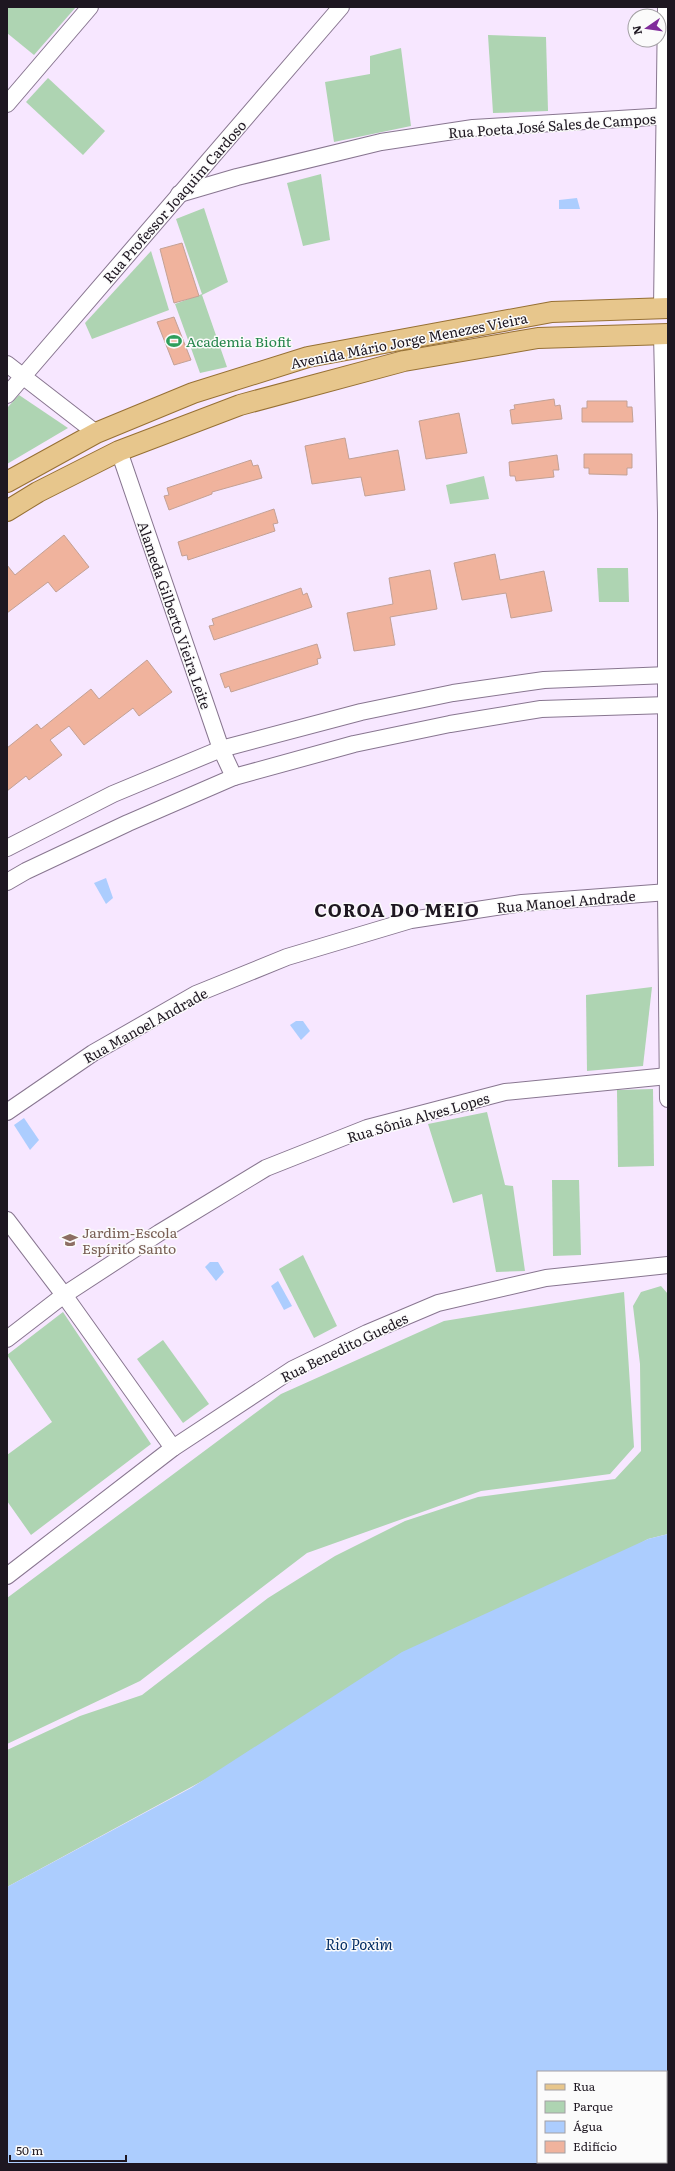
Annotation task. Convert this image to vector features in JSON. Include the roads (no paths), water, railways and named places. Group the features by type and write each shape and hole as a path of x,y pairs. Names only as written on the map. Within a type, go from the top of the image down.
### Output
{"main road":[{"name":"Avenida Mário Jorge Menezes Vieira","path":"7,482 96,433 193,393 308,357 552,312 665,308"},
{"path":"538,338 545,330 552,312"},
{"name":"Avenida Mário Jorge Menezes Vieira","path":"7,511 38,492 120,451 240,405 404,362 538,338 665,334"}],"street":[{"path":"7,104 90,7"},
{"name":"Rua Professor Joaquim Cardoso","path":"7,395 341,7"},
{"path":"665,308 667,116 666,7"},
{"name":"Rua Poeta José Sales de Campos","path":"179,194 236,178 381,142 473,128 667,116"},
{"path":"665,334 668,1099"},
{"path":"7,364 96,433"},
{"name":"Alameda Gilberto Vieira Leite","path":"120,451 221,749 234,777"},
{"path":"7,848 113,794 221,749 361,712 453,693 544,680 667,675"},
{"path":"7,882 26,870 128,823 234,777 354,744 450,724 541,709 667,705"},
{"name":"Rua Manoel Andrade","path":"7,1112 93,1053 196,994 287,957 410,920 522,903 667,892"},
{"name":"Rua Sônia Alves Lopes","path":"7,1339 64,1296 160,1233 266,1168 367,1128 505,1092 668,1076"},
{"path":"7,1220 64,1296 173,1448"},
{"name":"Rua Benedito Guedes","path":"7,1576 173,1448 293,1369 367,1333 438,1303 546,1278 668,1265"}],"water":[{"path":"577,198 580,209 559,209 559,200"},
{"path":"106,878 113,898 106,904 94,883"},
{"path":"296,1021 303,1021 310,1031 301,1040 290,1025"},
{"path":"24,1118 39,1140 30,1150 14,1125"},
{"path":"210,1262 218,1262 224,1272 216,1281 205,1267"},
{"path":"278,1281 292,1306 284,1310 271,1286"},
{"name":"Rio Poxim","path":"668,1534 668,2164 7,2164 7,1887 191,1788 402,1652 648,1539"}],"place":[{"name":"Academia Biofit","path":"174,341"},
{"name":"Jardim-Escola Espírito Santo","path":"70,1240"}],"district":[{"name":"COROA DO MEIO","path":"397,909"}]}
